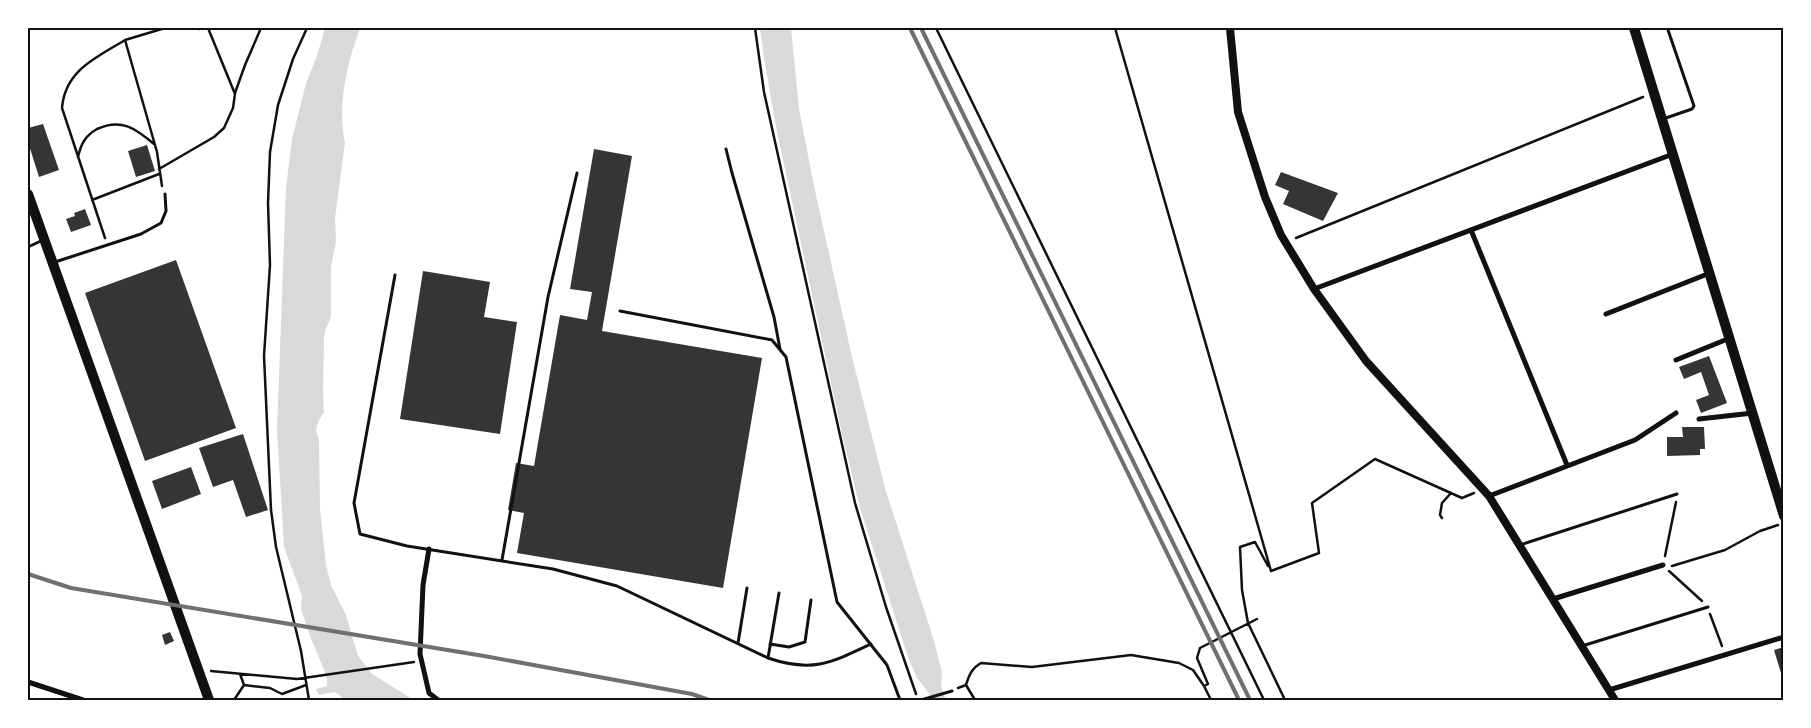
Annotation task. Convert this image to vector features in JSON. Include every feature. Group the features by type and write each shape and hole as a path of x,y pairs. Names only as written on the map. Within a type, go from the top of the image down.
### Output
{"main road":[{"path":"1634,28 1753,413 1780,492 1784,516"},
{"path":"28,194 30,208 44,240 208,700"}],"street":[{"path":"1230,28 1238,112 1265,197 1285,242 1314,289 1366,361 1490,496 1615,700"},
{"path":"1314,289 1673,154"},
{"path":"1471,230 1567,465"},
{"path":"1606,314 1710,273"},
{"path":"1676,360 1730,338"},
{"path":"1490,496 1635,440 1676,413"},
{"path":"1698,419 1753,413"},
{"path":"429,549 423,585 420,654 430,693 438,700"},
{"path":"1553,599 1663,565"},
{"path":"1609,690 1784,637"},
{"path":"28,682 83,700"}],"lane":[{"path":"1662,119 1694,106 1668,30"},
{"path":"726,149 774,317 780,350"},
{"path":"502,560 548,297 577,173"},
{"path":"52,263 141,234 161,223 166,211 165,194"},
{"path":"28,247 44,240"},
{"path":"395,275 354,503 360,534 407,546 553,569 617,586 768,658 786,664 813,666 838,660 871,644"},
{"path":"620,311 772,340 786,357 837,602 887,665 900,700"},
{"path":"1520,545 1678,494"},
{"path":"738,643 748,588"},
{"path":"768,658 779,592"},
{"path":"770,644 789,647 804,642 811,600"},
{"path":"1581,646 1708,607"},
{"path":"920,700 952,691"}],"path":[{"path":"107,244 62,108 65,91 76,73 86,64 125,40 165,28"},
{"path":"196,28 209,28 235,94"},
{"path":"159,169 214,137 224,128 233,108 235,94 245,65 261,28"},
{"path":"307,28 293,59 278,104 270,152 268,203 270,265 264,356 271,510 276,547 302,651 309,700"},
{"path":"755,28 764,92 852,494 886,607 920,700"},
{"path":"936,28 1264,700"},
{"path":"1115,28 1271,571"},
{"path":"125,40 155,145 159,174 165,194"},
{"path":"1285,242 1654,93"},
{"path":"77,158 84,139 91,132 108,124 118,124 136,129 155,145"},
{"path":"92,200 159,174"},
{"path":"1271,571 1319,553 1312,503 1375,459 1462,498 1484,490"},
{"path":"1442,518 1440,515 1442,503 1451,493"},
{"path":"1663,565 1678,494"},
{"path":"1663,565 1672,566 1725,550 1760,531 1784,524"},
{"path":"1271,571 1255,542 1240,547 1242,590 1248,623 1285,700"},
{"path":"1663,565 1708,607 1726,655"},
{"path":"1204,686 1208,684 1197,658 1200,648 1257,619"},
{"path":"952,691 966,685 970,674 981,663 1032,667 1130,655 1179,663 1193,670 1211,700"},
{"path":"197,669 297,679 422,661"},
{"path":"240,674 244,685"},
{"path":"244,685 270,688 282,694 306,685"},
{"path":"234,700 244,685"},
{"path":"966,685 975,700"}],"shaded area":[{"path":"325,28 360,28 347,70 343,99 342,114 345,143 335,218 336,242 331,267 331,317 324,338 324,412 316,430 319,441 320,509 326,565 331,585 346,615 358,656 372,674 414,700 345,700 335,692 319,695 316,689 327,686 327,677 301,609 302,596 284,547 277,430 286,188 292,139 306,83 317,56"},
{"path":"760,28 791,28 799,109 852,357 885,488 934,641 942,672 941,686 944,696 949,700 931,700 929,693 917,678 908,657 860,508 842,434 776,127"}],"building":[{"path":"43,124 59,170 39,177 28,142 28,128"},
{"path":"147,145 155,171 136,177 128,151"},
{"path":"594,149 632,156 602,331 762,358 723,588 517,553 524,513 508,510 516,463 534,466 560,315 587,320 592,292 570,289"},
{"path":"1281,172 1338,193 1323,221 1283,204 1289,191 1275,185"},
{"path":"85,209 91,225 71,232 66,219 75,216 74,213"},
{"path":"176,260 236,428 145,461 85,293"},
{"path":"423,271 490,282 484,317 517,322 500,434 400,419"},
{"path":"1709,356 1727,403 1701,413 1696,400 1709,395 1701,372 1684,379 1679,367"},
{"path":"1682,427 1704,427 1705,449 1700,449 1700,455 1667,456 1667,437 1683,437"},
{"path":"243,434 268,510 246,517 233,480 213,487 199,448"},
{"path":"191,467 201,494 162,509 152,481"},
{"path":"170,632 174,641 165,645 162,635"},
{"path":"1784,647 1784,672 1781,673 1774,650"}],"railway":[{"path":"910,28 1239,700"},
{"path":"921,28 1250,700"},
{"path":"28,574 71,588 484,656 692,694 709,700"}]}
